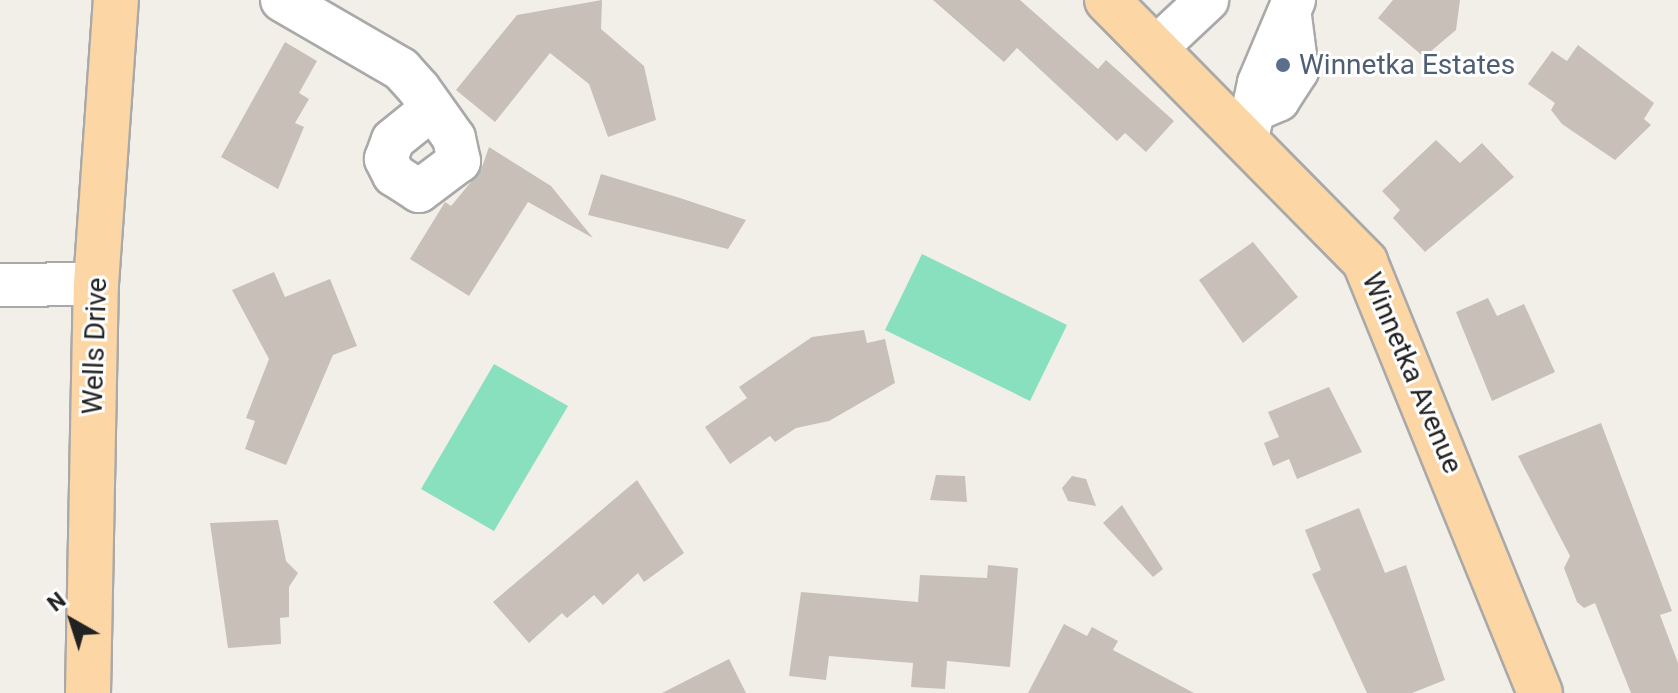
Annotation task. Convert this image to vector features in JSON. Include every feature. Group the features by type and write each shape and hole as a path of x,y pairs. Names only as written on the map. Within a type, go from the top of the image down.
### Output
{"main road":[{"name":"Wells Drive","path":"88,693 96,284 116,0"},
{"name":"Winnetka Avenue","path":"1107,0 1157,47 1252,124 1365,262 1540,693"}],"street":[{"path":"282,0 401,69 429,111"},
{"path":"1157,47 1207,0"},
{"path":"1252,124 1278,100 1297,71 1292,8"},
{"path":"0,285 96,284"}],"green space":[{"path":"922,254 1067,325 1030,401 885,330"},
{"path":"494,364 568,406 494,531 421,489"}],"building":[{"path":"602,0 601,29 644,66 656,120 608,137 589,84 550,53 495,122 456,90 517,15"},
{"path":"933,0 1020,0 1098,69 1106,60 1174,121 1146,152 1125,133 1117,141 1017,48 1004,62"},
{"path":"1393,0 1460,0 1456,30 1424,57 1378,18"},
{"path":"285,42 317,61 299,93 309,99 295,123 304,127 278,189 221,157"},
{"path":"1578,45 1654,103 1644,119 1651,125 1615,160 1562,124 1551,110 1555,103 1528,84 1552,51 1567,61"},
{"path":"1436,140 1460,163 1482,143 1514,177 1425,252 1393,218 1400,210 1382,191"},
{"path":"489,147 551,186 593,238 528,202 469,296 410,259 445,202 451,206 481,170"},
{"path":"601,174 746,220 728,249 588,215"},
{"path":"1253,242 1298,297 1243,343 1199,280"},
{"path":"274,272 285,297 330,279 357,346 333,355 286,465 245,449 255,421 246,418 269,359 232,290"},
{"path":"1488,298 1497,316 1524,304 1555,372 1492,401 1456,312"},
{"path":"864,330 867,343 885,339 895,383 829,421 796,428 775,442 770,436 730,464 705,427 747,398 739,387 812,337"},
{"path":"1329,387 1362,452 1297,479 1289,459 1273,466 1264,443 1279,437 1268,412"},
{"path":"1601,423 1672,611 1660,615 1678,663 1678,693 1631,693 1595,603 1584,608 1577,602 1564,568 1570,556 1518,456"},
{"path":"936,475 965,476 967,502 930,500"},
{"path":"1072,476 1086,479 1096,506 1068,501 1062,488"},
{"path":"637,480 684,553 644,582 638,573 603,605 594,595 567,618 562,613 529,643 493,602"},
{"path":"1122,505 1163,569 1153,577 1103,523"},
{"path":"1359,508 1385,573 1406,565 1445,680 1412,693 1367,693 1312,574 1321,570 1305,530"},
{"path":"278,520 286,561 298,573 289,587 289,617 280,618 281,644 228,648 210,523"},
{"path":"988,565 1018,568 1010,667 947,661 945,689 911,687 913,663 829,656 826,680 789,676 801,592 918,602 920,575 987,578"},
{"path":"1064,624 1087,636 1092,627 1118,641 1113,650 1194,693 1028,693"},
{"path":"729,659 746,693 662,693"}],"place":[{"name":"Winnetka Estates","path":"1283,65"}]}
